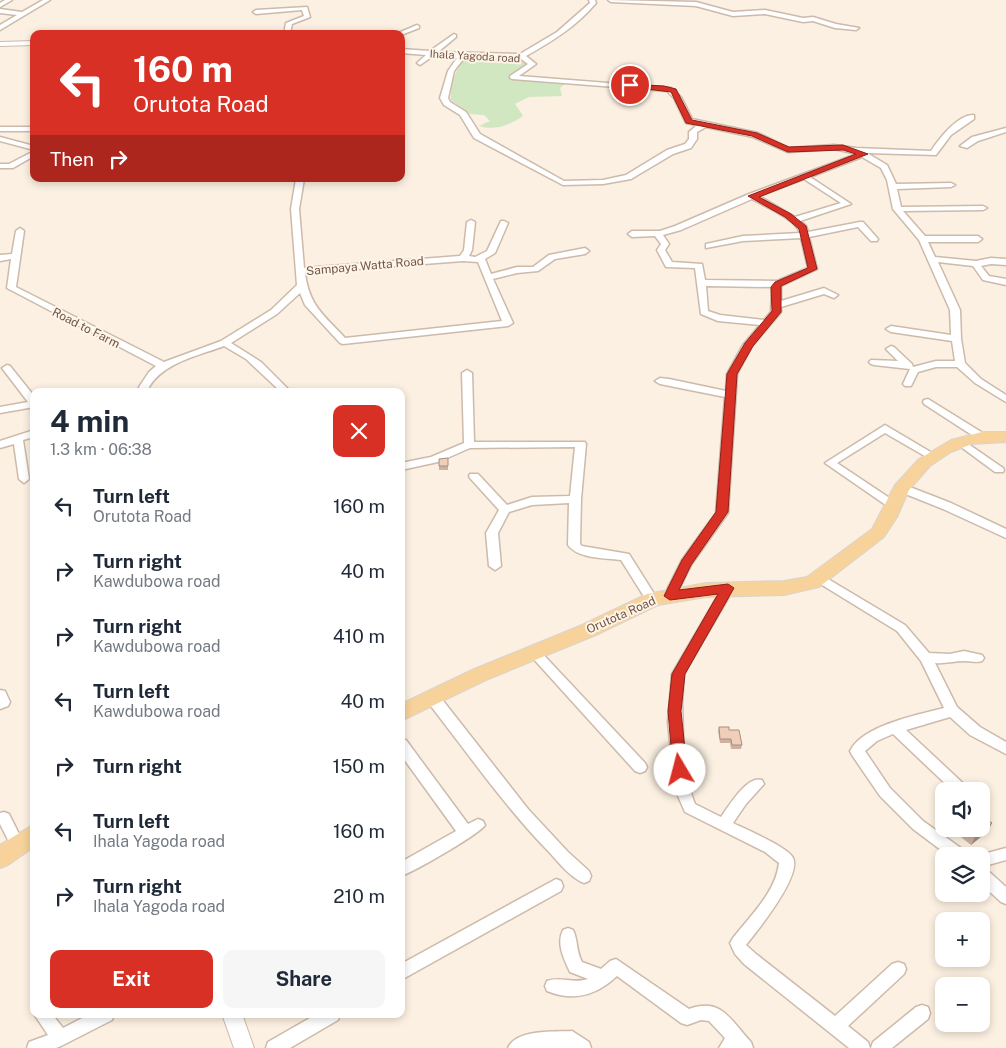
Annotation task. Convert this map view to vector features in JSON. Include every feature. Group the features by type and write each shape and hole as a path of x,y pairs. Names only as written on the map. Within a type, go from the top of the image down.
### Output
{"main road":[{"name":"Orutota Road","path":"405,711 534,652 661,598 728,588 799,587 818,577 878,533 902,488 921,466 961,442 982,437 1006,437"}],"street":[{"path":"0,5 9,0"},
{"path":"0,28 47,0"},
{"path":"521,56 542,45 585,12 593,4 592,0"},
{"path":"611,0 696,4 732,14 765,12 803,20 813,19 835,26 856,28"},
{"path":"256,12 304,8 307,17 289,23 288,30"},
{"path":"0,11 22,14"},
{"path":"405,31 417,26"},
{"path":"420,63 454,36"},
{"path":"0,44 30,43"},
{"name":"Ihala Yagoda road","path":"405,51 462,56 521,56 533,64 512,77 669,89 677,97 689,121 704,126 755,134 788,150 834,147 856,150 864,154 884,167 892,187 897,209 924,239 931,259 955,310 956,338 960,364"},
{"path":"462,56 451,71 444,98 447,103 463,114 477,136 563,182 591,183 628,177 670,152 688,146 693,139 693,132 696,128 704,126"},
{"path":"856,150 933,153 948,133 971,117"},
{"path":"0,129 30,129"},
{"path":"964,146 975,139 1006,130"},
{"path":"993,141 1006,137"},
{"path":"0,138 30,147"},
{"path":"632,234 660,233 678,228 752,196 864,154"},
{"path":"0,166 10,166 30,155"},
{"path":"794,220 847,204 804,176"},
{"path":"300,182 295,210 300,271"},
{"path":"892,187 951,185"},
{"path":"701,283 778,284 813,269 803,228 794,220 752,196"},
{"path":"897,209 982,208"},
{"path":"463,258 468,250 471,222"},
{"path":"477,259 491,253 504,223"},
{"path":"709,246 738,240 804,235 860,224 874,240"},
{"path":"0,292 11,288 20,231"},
{"path":"660,233 665,244 662,250 669,265 699,266 704,312 718,318 767,323"},
{"path":"924,239 978,239"},
{"path":"490,277 517,270 535,269 552,257 585,251"},
{"path":"0,258 17,256"},
{"name":"Sampaya Watta Road","path":"144,388 152,374 163,366 224,343 274,312 302,286 300,271 463,258 477,259"},
{"path":"302,286 308,303 343,342 508,323 490,277 481,260 477,259"},
{"path":"931,259 976,264 991,260 1006,262"},
{"path":"976,264 986,278 1006,282"},
{"path":"405,466 434,460 469,445 581,444 575,499 574,545 579,550 625,557 661,598 722,512 729,394 732,374 748,345 776,312 776,287 778,284"},
{"name":"Road to Farm","path":"11,288 163,366"},
{"path":"776,305 824,291 834,295"},
{"path":"891,329 956,338"},
{"path":"224,343 234,346 267,372 282,388"},
{"path":"891,349 910,367"},
{"path":"874,362 910,367 960,364 978,381 1006,399"},
{"path":"908,384 910,367"},
{"path":"7,368 30,399"},
{"path":"467,373 469,445"},
{"path":"660,381 679,383 709,392 729,394"},
{"path":"928,402 982,437"},
{"path":"0,410 30,405"},
{"path":"893,506 830,463 883,423 934,457"},
{"path":"0,445 30,434"},
{"path":"18,439 24,479"},
{"path":"961,442 1000,470"},
{"path":"474,476 504,509"},
{"path":"902,488 947,506 1006,534"},
{"path":"494,566 492,533 504,509 532,501 575,499"},
{"path":"818,577 901,628 926,658 952,711 975,731 1006,748"},
{"path":"728,588 678,674 674,711 680,770 687,803 690,808 724,824 787,860 784,876 738,943 740,949 862,1048"},
{"path":"534,652 640,767"},
{"path":"926,658 950,659 964,656 978,658"},
{"path":"0,695 3,702 0,704"},
{"path":"432,697 530,822 562,858 584,876"},
{"path":"948,847 918,825 885,792 857,751 861,744 896,728 952,711"},
{"path":"896,728 953,782"},
{"path":"405,749 472,829 405,868"},
{"path":"724,824 741,800 757,784"},
{"path":"4,818 17,845"},
{"path":"990,858 1006,854"},
{"path":"990,882 1006,897"},
{"path":"405,971 556,886"},
{"path":"568,934 570,953 576,967 586,973 604,978"},
{"path":"553,986 572,991 589,988 604,978 616,966 688,1017 701,1012 713,1012 736,1045"},
{"path":"835,1027 898,969"},
{"path":"879,1048 922,1013"},
{"path":"45,1018 63,1041"},
{"path":"35,1048 63,1041 100,1018"},
{"path":"233,1018 244,1048"},
{"path":"274,1048 325,1018"},
{"path":"516,1048 522,1043 572,1039 583,1048"}],"green space":[{"path":"465,58 518,58 528,63 528,66 508,77 511,79 567,82 560,88 562,96 529,97 515,104 523,116 513,122 491,128 479,126 490,121 484,115 470,114 451,100 454,78"}],"building":[{"path":"448,458 448,466 439,466 439,459"},
{"path":"719,727 739,730 742,745 732,745 731,739 720,739"}],"route":[{"path":"630,85 664,88 673,91 689,121 704,126 755,134 788,150 843,147 864,154 752,196 788,216 803,228 813,269 778,284 776,287 776,312 748,345 732,374 729,394 722,512 686,563 670,596 728,588 678,674 674,711 680,770"}]}
